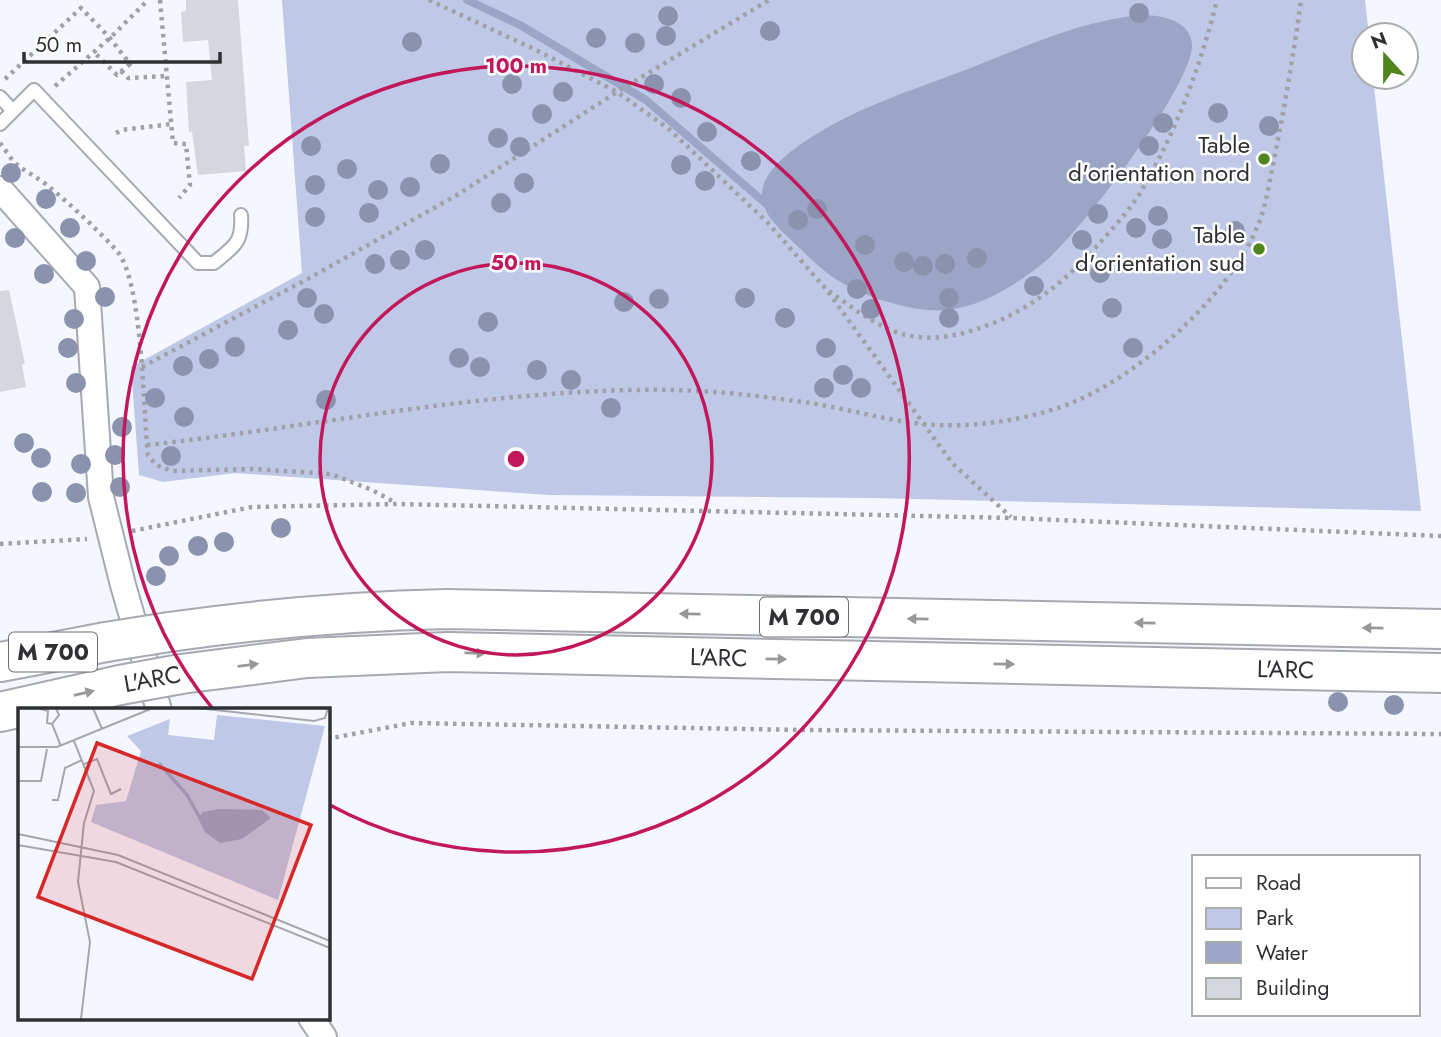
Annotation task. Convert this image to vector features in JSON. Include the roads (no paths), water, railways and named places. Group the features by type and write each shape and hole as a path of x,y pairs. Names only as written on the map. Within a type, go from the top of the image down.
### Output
{"highway":[{"name":"L'ARC","path":"0,662 169,632 302,616 374,611 447,610 1441,629"},
{"name":"L'ARC","path":"0,712 181,674 307,658 448,652 1441,673"}],"street":[{"path":"3,197 87,287 101,497 158,708"},
{"path":"312,1020 324,1037"}],"lane":[{"path":"3,129 12,110 34,90 198,263 214,263 239,241 242,231 241,215"},
{"path":"0,97 12,110"}],"water":[{"path":"1142,15 1167,18 1182,25 1187,31 1192,47 1186,68 1153,127 1080,224 1042,264 998,293 973,304 948,310 905,307 876,298 849,287 825,271 781,230 768,214 762,194 769,173 791,151 837,122 880,102 1075,28"}],"waterway":[{"path":"467,0 520,25 646,100 772,209"}],"place":[{"name":"Table d'orientation nord","path":"1264,159"},
{"name":"Table d'orientation sud","path":"1259,249"}]}
